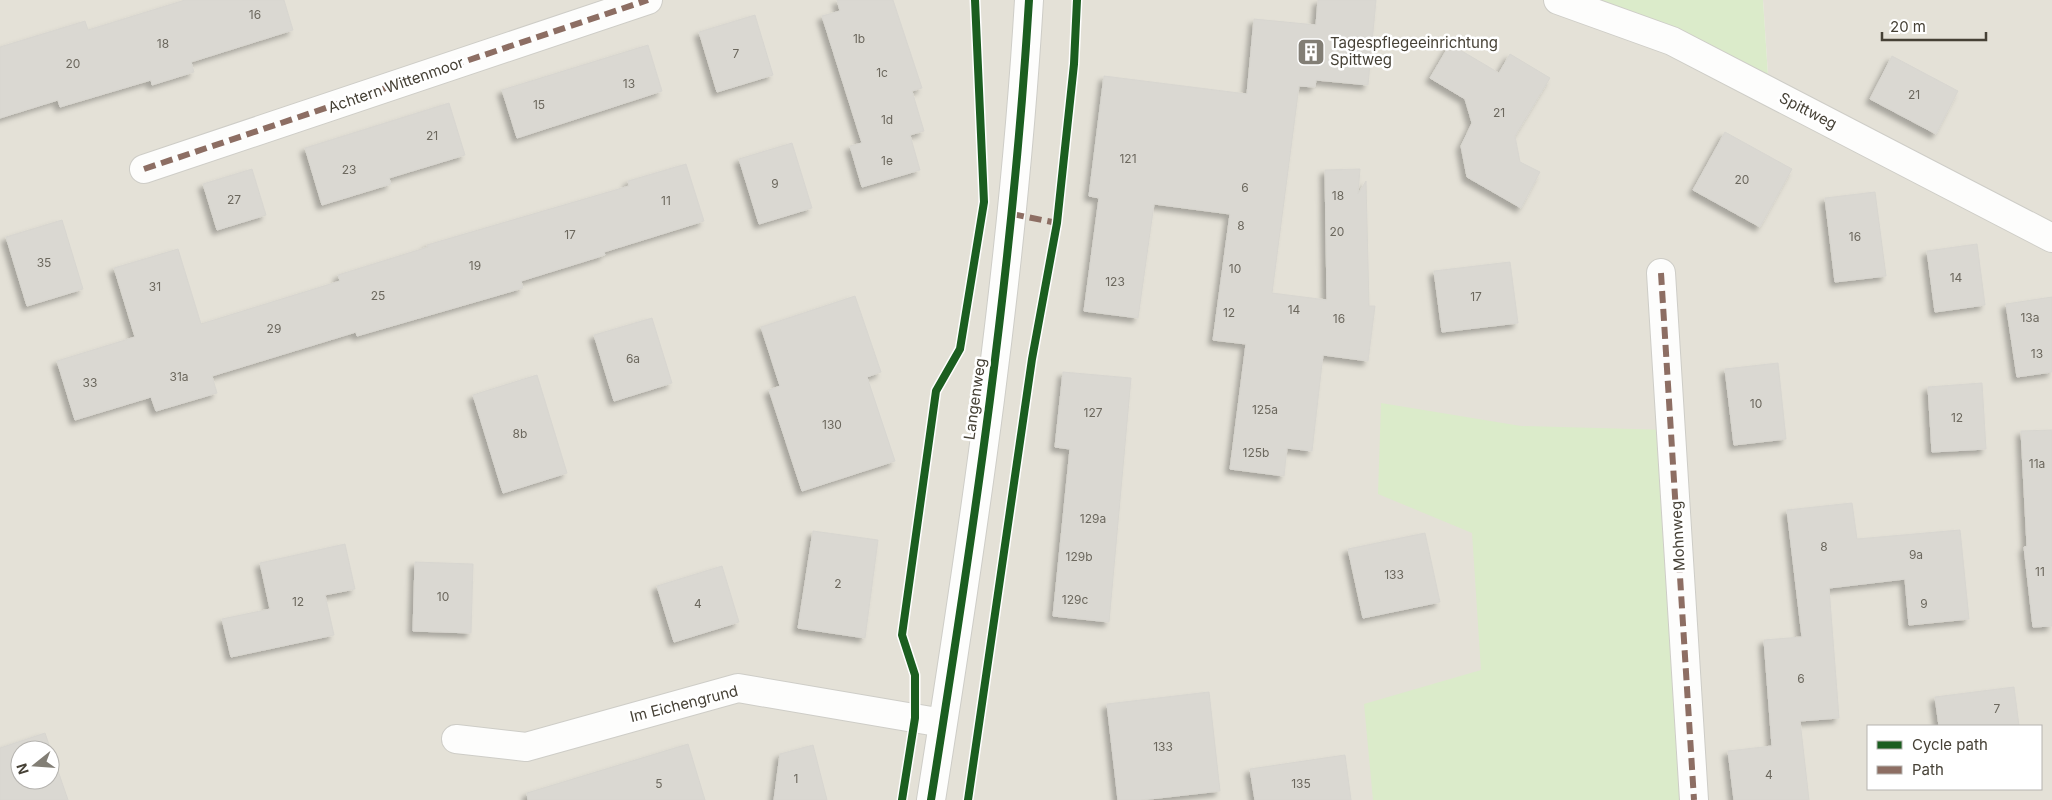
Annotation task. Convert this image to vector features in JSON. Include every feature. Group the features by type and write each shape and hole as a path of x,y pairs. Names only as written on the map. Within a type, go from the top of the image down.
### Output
{"street":[{"name":"Achtern Wittenmoor","path":"144,169 648,0"},
{"name":"Langenweg","path":"931,800 996,354 1023,101 1029,0"},
{"name":"Spittweg","path":"1558,0 1672,40 2052,238"},
{"name":"Mohnweg","path":"1662,273 1694,800"},
{"name":"Im Eichengrund","path":"456,739 526,747 738,688 943,723"}],"shaded area":[{"path":"0,0 1557,0 1769,90 1763,0 2052,0 2052,800 0,800"}],"green space":[{"path":"1558,0 1763,0 1769,91"},
{"path":"1381,403 1521,426 1671,430 1694,800 1373,800 1364,704 1481,670 1472,533 1378,494"}],"building":[{"path":"185,0 284,0 293,30 191,62 194,72 152,85 151,80 60,107 58,100 0,118 0,47 85,21 88,30"},
{"path":"837,0 893,0 922,88 912,91 924,131 910,135 920,170 862,187 850,146 862,143 822,16 840,11"},
{"path":"1318,0 1376,0 1368,85 1316,80 1315,87 1299,86 1272,293 1327,300 1325,170 1360,169 1358,194 1366,181 1369,306 1375,306 1368,361 1323,355 1312,451 1287,448 1284,476 1230,469 1246,344 1213,340 1230,214 1154,204 1138,318 1084,311 1099,198 1089,196 1104,76 1247,94 1254,19 1316,25"},
{"path":"755,15 773,75 717,92 699,32"},
{"path":"1450,44 1499,73 1510,54 1550,78 1515,136 1520,162 1540,172 1521,208 1467,177 1461,146 1472,123 1465,99 1430,78"},
{"path":"648,45 662,91 517,138 502,90"},
{"path":"1892,56 1958,91 1936,134 1870,99"},
{"path":"449,103 465,155 389,178 391,184 322,205 305,148"},
{"path":"1725,132 1792,169 1760,227 1693,190"},
{"path":"792,143 812,208 759,224 739,159"},
{"path":"686,164 704,221 604,252 605,255 521,281 523,288 357,336 356,332 212,376 217,393 156,411 151,397 75,420 57,361 135,337 114,268 178,249 201,324 340,281 338,275 428,247 427,245 629,186 628,181"},
{"path":"252,169 266,215 217,230 203,184"},
{"path":"1875,192 1886,276 1835,282 1825,198"},
{"path":"62,220 83,289 27,306 6,237"},
{"path":"1977,244 1985,305 1935,312 1927,251"},
{"path":"1510,262 1518,323 1442,332 1434,271"},
{"path":"855,296 881,372 867,377 895,461 802,491 769,390 780,386 761,327"},
{"path":"2052,297 2052,372 2017,377 2006,304"},
{"path":"652,318 672,383 614,401 594,335"},
{"path":"1778,363 1786,439 1734,445 1725,369"},
{"path":"1063,372 1131,378 1109,622 1053,616 1070,449 1055,447"},
{"path":"537,375 567,473 503,493 473,395"},
{"path":"1982,383 1986,449 1932,452 1928,387"},
{"path":"2052,430 2052,626 2033,627 2024,547 2027,546 2021,431"},
{"path":"1852,503 1857,539 1960,530 1969,619 1909,625 1905,579 1829,588 1839,718 1800,721 1809,800 1734,800 1728,751 1772,746 1764,640 1802,637 1787,510"},
{"path":"813,531 878,540 865,638 798,628"},
{"path":"1425,533 1440,602 1363,618 1348,549"},
{"path":"345,544 355,589 325,595 334,635 231,657 222,619 270,609 260,563"},
{"path":"415,562 473,564 471,633 413,631"},
{"path":"722,566 739,622 674,642 657,586"},
{"path":"2014,687 2019,725 1939,725 1935,697"},
{"path":"1209,692 1220,791 1141,800 1118,800 1107,704"},
{"path":"45,733 47,740 24,740"},
{"path":"688,744 705,800 528,800 527,793"},
{"path":"10,745 10,790 60,790 60,777 68,800 0,800 0,748"},
{"path":"813,745 827,800 774,800 780,754"},
{"path":"1345,755 1351,800 1255,800 1250,769"}],"marked path":[{"path":"144,169 648,0"},
{"path":"1012,214 1057,223"},
{"path":"1661,273 1694,800"}],"cycle path":[{"path":"902,800 915,718 915,675 902,635 936,391 960,349 984,202 975,0"},
{"path":"931,800 962,601 990,401 1013,201 1029,0"},
{"path":"968,800 1032,359 1057,223 1074,64 1077,0"}],"place":[{"name":"Tagespflegeeinrichtung Spittweg","path":"1311,52"}]}
